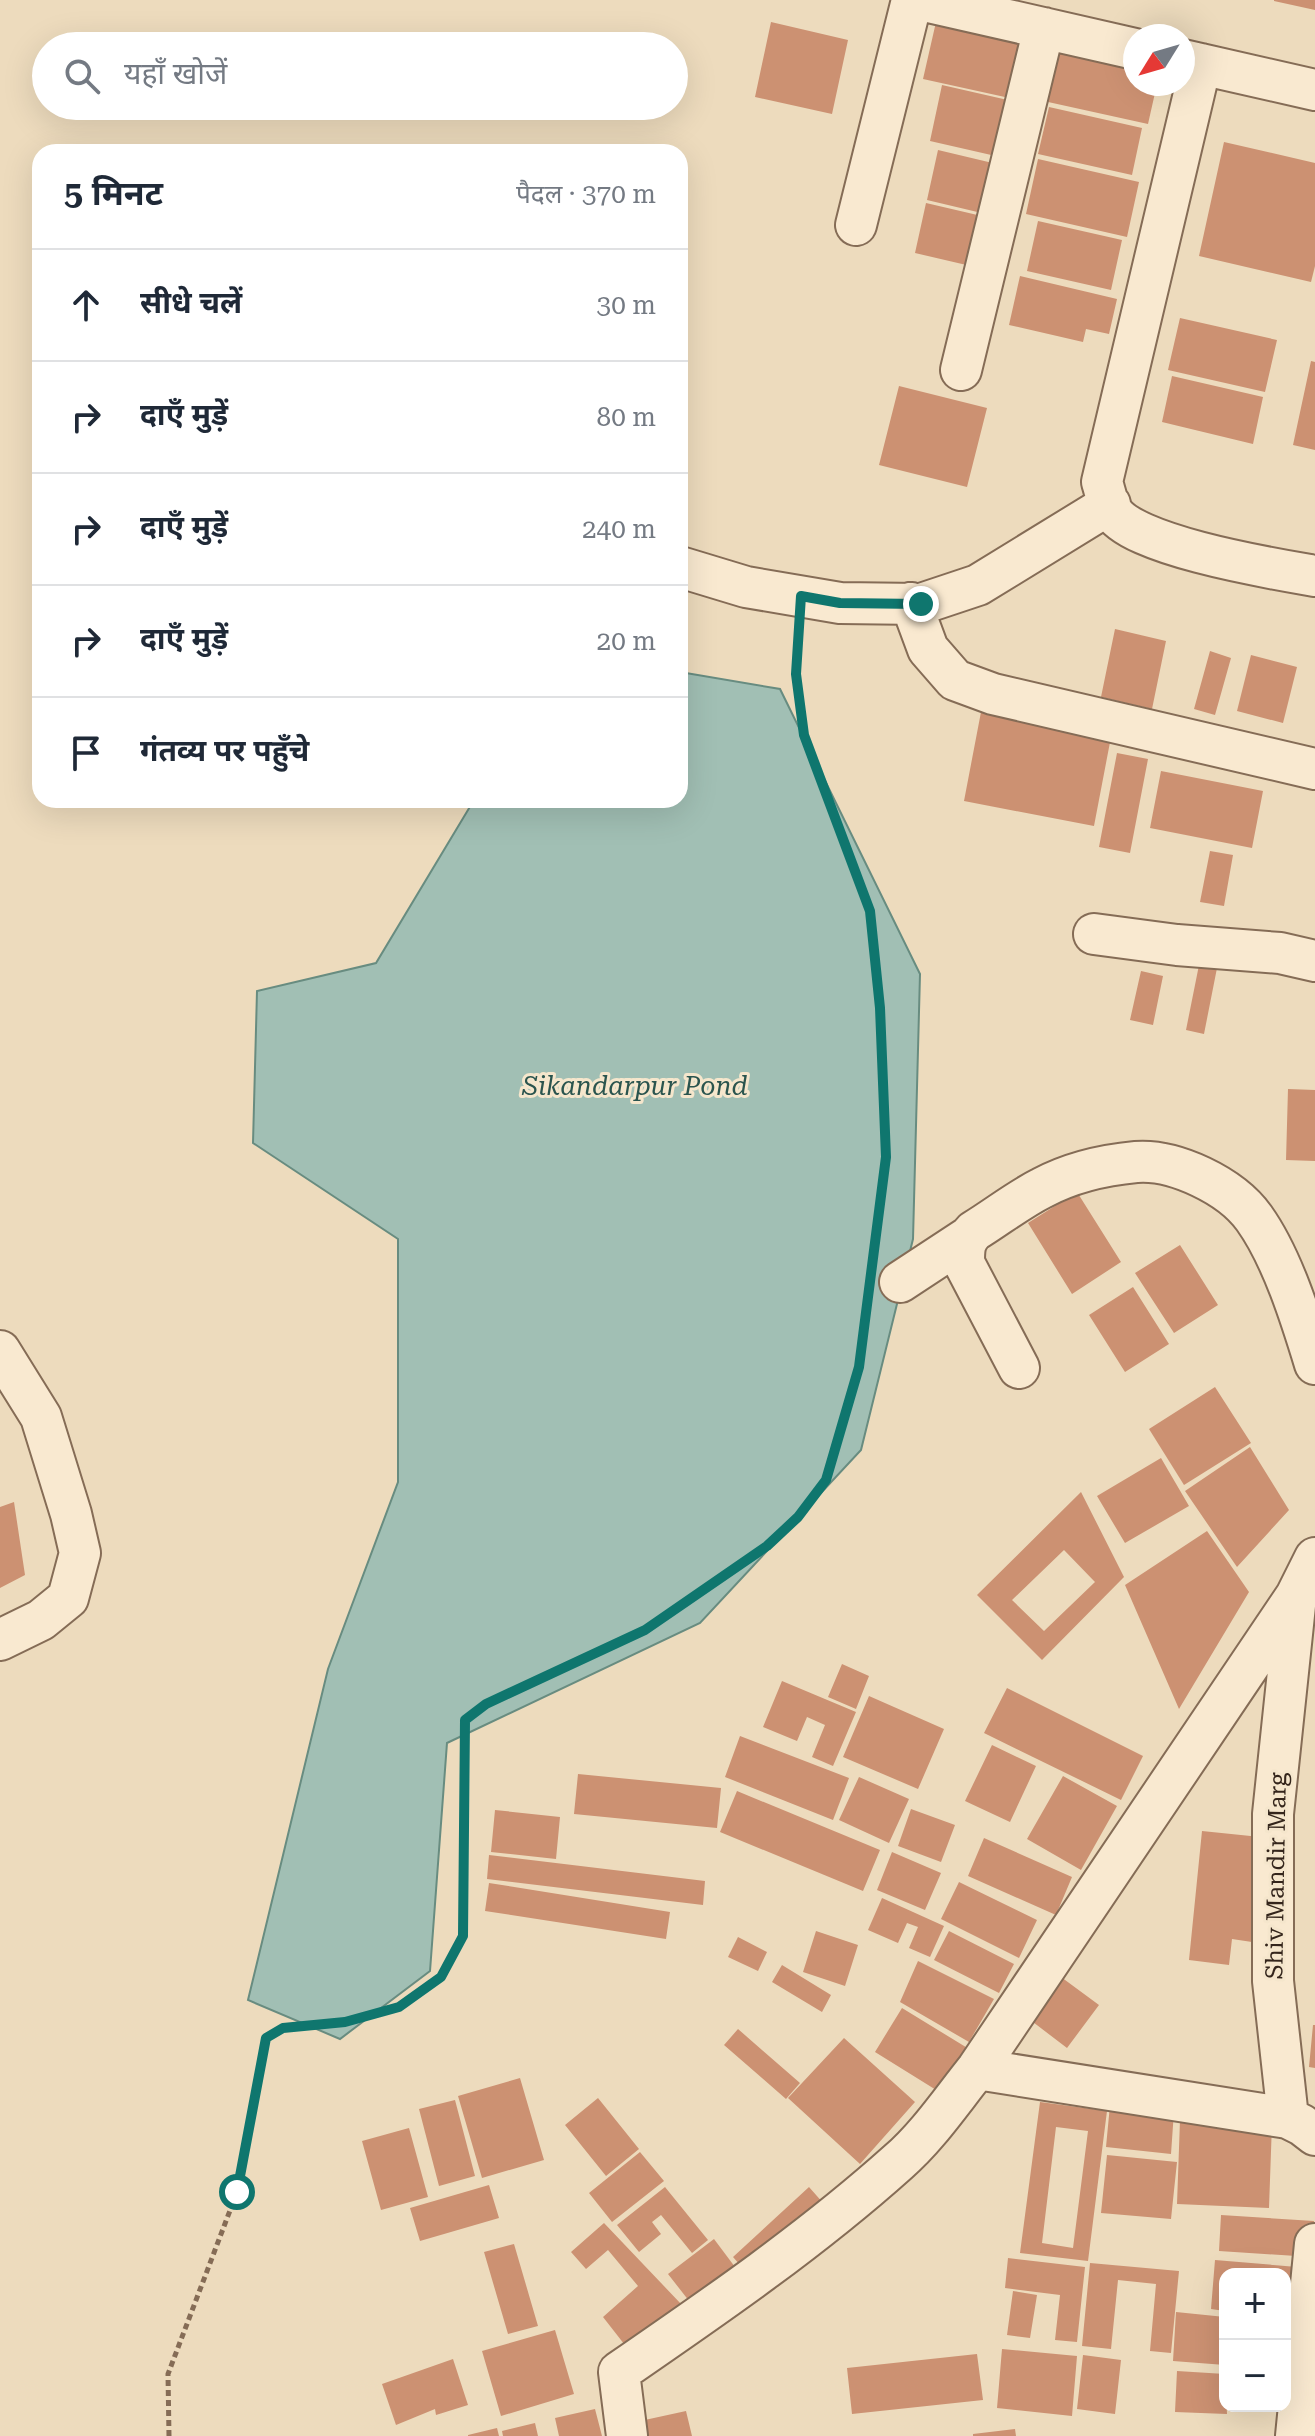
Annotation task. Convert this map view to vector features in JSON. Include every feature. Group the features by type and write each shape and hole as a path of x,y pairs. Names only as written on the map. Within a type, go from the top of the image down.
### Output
{"street":[{"path":"856,225 912,0"},
{"path":"920,0 1123,46"},
{"path":"961,370 1044,28"},
{"path":"1195,63 1315,90"},
{"path":"1185,96 1102,482 1112,513 1133,530 1231,562 1315,576"},
{"path":"688,569 746,587 840,603 921,604 978,585 1110,504"},
{"path":"911,603 928,649 955,680 993,694 1315,769"},
{"path":"1094,934 1177,945 1280,953 1315,961"},
{"path":"1019,1368 964,1263 963,1248 967,1238 1042,1188 1081,1172 1138,1162 1175,1168 1208,1179 1230,1194 1253,1217 1278,1263 1301,1318 1315,1364"},
{"path":"886,1270 967,1238"},
{"path":"0,1351 41,1417 80,1553 68,1598 41,1620 0,1640"},
{"name":"Shiv Mandir Marg","path":"1301,2127 1273,1981 1273,1814 1296,1596 1315,1558"},
{"path":"627,2436 619,2372 757,2276 900,2161 977,2069 1296,1596"},
{"path":"977,2069 1301,2127"},
{"path":"1296,2436 1315,2244"}],"path":[{"path":"801,596 796,674 804,735 870,911 880,1008 886,1157 886,1270"},
{"path":"169,2436 168,2374 237,2192 266,2038 283,2028 345,2022 399,2007 441,1977 463,1936 465,1720 486,1704 645,1630 767,1546 798,1517 826,1480 859,1367 867,1302"}],"water":[{"name":"Sikandarpur Pond","path":"688,673 780,689 920,974 913,1239 861,1450 700,1623 447,1743 430,1971 340,2039 248,2000 328,1669 398,1482 398,1239 253,1143 257,991 376,963 469,808 688,808"}],"building":[{"path":"1315,0 1315,10 1274,1"},
{"path":"771,22 848,40 832,114 755,97"},
{"path":"936,22 1026,43 1014,99 923,79"},
{"path":"1051,45 1123,61 1123,96 1154,96 1148,124 1039,100"},
{"path":"942,85 1012,101 1000,157 930,141"},
{"path":"1049,107 1142,128 1132,175 1038,154"},
{"path":"1224,142 1315,163 1315,266 1311,282 1199,256"},
{"path":"938,150 1001,165 990,215 927,200"},
{"path":"1038,159 1139,182 1127,237 1026,214"},
{"path":"926,203 986,217 975,267 915,253"},
{"path":"1038,221 1122,240 1111,290 1027,271"},
{"path":"1020,276 1117,299 1109,334 1086,329 1083,342 1009,325"},
{"path":"1180,318 1277,340 1265,392 1168,370"},
{"path":"1311,361 1315,362 1315,450 1293,445"},
{"path":"1172,376 1263,397 1253,444 1162,422"},
{"path":"899,386 987,408 967,487 879,465"},
{"path":"1115,629 1166,641 1152,709 1101,697"},
{"path":"1210,651 1231,658 1215,715 1194,709"},
{"path":"1251,655 1297,667 1283,723 1237,711"},
{"path":"981,712 1111,737 1094,826 964,801"},
{"path":"1117,753 1148,759 1130,853 1099,847"},
{"path":"1161,771 1263,791 1252,848 1150,828"},
{"path":"1210,851 1233,855 1224,906 1200,902"},
{"path":"1199,965 1217,968 1204,1034 1186,1030"},
{"path":"1141,971 1163,976 1153,1025 1130,1020"},
{"path":"1288,1089 1315,1090 1315,1161 1286,1160"},
{"path":"1077,1192 1121,1262 1072,1294 1028,1223"},
{"path":"1180,1245 1218,1305 1174,1333 1135,1273"},
{"path":"1133,1287 1169,1344 1125,1372 1089,1315"},
{"path":"1215,1387 1251,1443 1184,1485 1149,1429"},
{"path":"1250,1447 1289,1510 1237,1567 1185,1491"},
{"path":"1161,1458 1189,1506 1125,1543 1097,1496"},
{"path":"1081,1492 1124,1577 1042,1660 977,1595","holes":["1064,1550 1095,1582 1044,1631 1012,1600"]},
{"path":"14,1502 25,1575 0,1588 0,1507"},
{"path":"1207,1531 1249,1592 1179,1709 1125,1585"},
{"path":"842,1664 869,1676 856,1709 828,1697"},
{"path":"782,1681 856,1712 833,1766 812,1757 825,1725 807,1717 797,1741 763,1727"},
{"path":"1007,1688 1143,1756 1121,1800 984,1733"},
{"path":"869,1696 944,1729 918,1789 843,1757"},
{"path":"740,1736 849,1778 833,1820 725,1777"},
{"path":"992,1745 1036,1766 1010,1822 965,1801"},
{"path":"578,1774 721,1788 717,1828 574,1814"},
{"path":"1063,1776 1117,1806 1081,1870 1027,1839"},
{"path":"859,1777 909,1799 889,1843 839,1820"},
{"path":"737,1791 880,1850 863,1891 720,1832"},
{"path":"911,1809 955,1825 941,1862 898,1846"},
{"path":"495,1810 560,1817 556,1859 491,1852"},
{"path":"1202,1831 1270,1838 1252,1942 1232,1939 1229,1965 1189,1960"},
{"path":"984,1838 1072,1877 1056,1915 968,1876"},
{"path":"892,1852 941,1873 925,1910 877,1890"},
{"path":"489,1855 705,1881 703,1905 487,1879"},
{"path":"959,1882 1037,1920 1019,1958 941,1919"},
{"path":"489,1883 670,1912 666,1939 485,1911"},
{"path":"882,1898 944,1926 930,1957 909,1948 918,1927 907,1923 898,1943 868,1930"},
{"path":"816,1931 858,1945 845,1986 803,1972"},
{"path":"949,1931 1014,1964 999,1993 934,1960"},
{"path":"738,1937 767,1952 758,1971 728,1957"},
{"path":"918,1961 994,1999 969,2042 900,2002"},
{"path":"782,1965 831,1995 822,2012 772,1982"},
{"path":"1061,1977 1099,2005 1067,2048 1029,2019"},
{"path":"902,2008 969,2049 941,2093 875,2052"},
{"path":"1315,2025 1315,2068 1309,2067"},
{"path":"738,2029 800,2083 786,2099 724,2045"},
{"path":"844,2038 915,2102 860,2164 788,2098"},
{"path":"520,2078 544,2160 482,2178 458,2096"},
{"path":"598,2098 639,2149 606,2176 565,2125"},
{"path":"455,2100 475,2176 439,2186 419,2109"},
{"path":"1040,2102 1107,2111 1088,2261 1020,2253","holes":["1056,2127 1088,2131 1073,2248 1042,2243"]},
{"path":"1110,2105 1174,2111 1171,2154 1106,2147"},
{"path":"1180,2120 1272,2123 1269,2208 1177,2204"},
{"path":"409,2128 428,2197 381,2210 362,2141"},
{"path":"640,2152 664,2181 612,2222 589,2193"},
{"path":"1107,2155 1177,2162 1171,2219 1101,2213"},
{"path":"489,2185 499,2218 420,2241 410,2208"},
{"path":"665,2187 708,2240 692,2253 661,2215 652,2222 661,2234 639,2252 617,2225"},
{"path":"809,2187 824,2204 748,2274 733,2257"},
{"path":"1221,2215 1314,2221 1311,2257 1219,2251"},
{"path":"604,2223 682,2305 628,2349 603,2317 638,2286 608,2250 586,2269 571,2252"},
{"path":"714,2239 738,2271 693,2306 668,2274"},
{"path":"514,2244 538,2326 508,2334 484,2252"},
{"path":"1008,2258 1085,2267 1077,2342 1055,2340 1060,2295 1005,2288"},
{"path":"1215,2260 1309,2268 1306,2317 1291,2316 1291,2268 1219,2268 1219,2310 1211,2309"},
{"path":"1090,2263 1179,2271 1171,2353 1150,2351 1156,2284 1118,2280 1111,2349 1082,2346"},
{"path":"1013,2291 1037,2295 1030,2338 1007,2335"},
{"path":"1176,2312 1219,2316 1219,2365 1173,2361"},
{"path":"555,2330 574,2394 501,2416 482,2351"},
{"path":"1002,2349 1077,2356 1072,2416 997,2408"},
{"path":"977,2354 983,2400 852,2414 847,2368"},
{"path":"1083,2355 1121,2360 1115,2414 1077,2409"},
{"path":"453,2359 468,2405 436,2415 435,2409 396,2425 382,2384"},
{"path":"1177,2371 1219,2374 1219,2412 1227,2414 1175,2412"},
{"path":"595,2409 602,2436 559,2436 555,2418"},
{"path":"686,2411 692,2436 634,2436 631,2423"},
{"path":"535,2423 538,2436 503,2436 502,2431"},
{"path":"497,2428 499,2436 468,2436 468,2435"},
{"path":"1015,2429 1016,2436 973,2436 973,2434"}],"route":[{"path":"237,2192 266,2038 283,2028 345,2022 399,2007 441,1977 463,1936 465,1720 486,1704 645,1630 767,1546 798,1517 826,1480 859,1367 886,1157 880,1008 870,911 804,735 796,674 801,596 840,603 921,604"}]}
